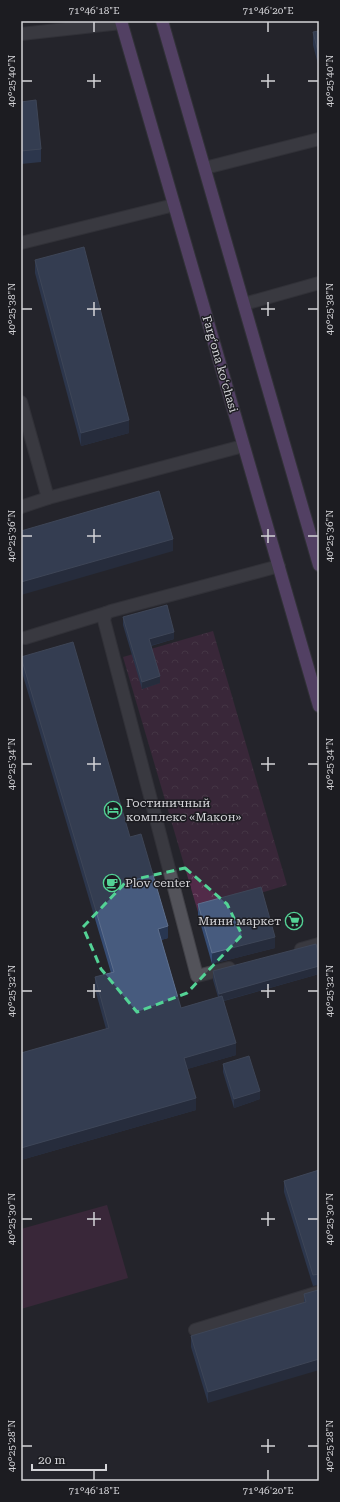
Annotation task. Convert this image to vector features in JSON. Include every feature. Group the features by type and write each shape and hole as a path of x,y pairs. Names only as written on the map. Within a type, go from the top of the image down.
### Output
{"main road":[{"path":"162,21 319,565"},
{"name":"Fargʻona koʻchasi","path":"121,22 319,706"}],"street":[{"path":"21,34 121,22"},
{"path":"205,168 319,139"},
{"path":"21,243 174,205"},
{"path":"244,304 319,283"},
{"path":"21,402 48,498"},
{"path":"21,507 48,498 243,446"},
{"path":"25,638 106,614 110,611 279,566"},
{"path":"106,614 104,616 104,624 197,976 243,964"},
{"path":"289,952 319,944"},
{"path":"195,1330 319,1292"}],"highlighted area":[{"path":"185,868 227,904 242,935 187,993 137,1012 101,969 83,927 127,881"}],"green space":[{"path":"213,631 287,885 198,912 123,657"},
{"path":"107,1205 128,1278 21,1309 21,1229"}],"building":[{"path":"319,31 319,56 313,32"},
{"path":"36,100 41,149 21,151 21,102"},
{"path":"84,247 129,420 81,433 35,260"},
{"path":"159,491 173,539 21,582 21,531"},
{"path":"167,605 174,632 149,639 160,676 142,682 123,617"},
{"path":"73,642 130,837 141,834 168,926 158,929 181,1008 222,996 236,1043 184,1058 196,1098 21,1148 21,1053 109,1028 95,977 114,972 21,657"},
{"path":"261,887 275,937 212,953 198,904"},
{"path":"316,944 319,956 319,966 219,994 213,971"},
{"path":"249,1056 260,1091 234,1099 223,1064"},
{"path":"319,1170 319,1274 313,1275 284,1181"},
{"path":"319,1290 319,1359 208,1392 191,1336 306,1302 304,1294"}],"place":[{"name":"Гостиничный комплекс «Макон»","path":"113,810"},
{"name":"Plov center","path":"112,883"},
{"name":"Мини маркет","path":"294,921"}]}
